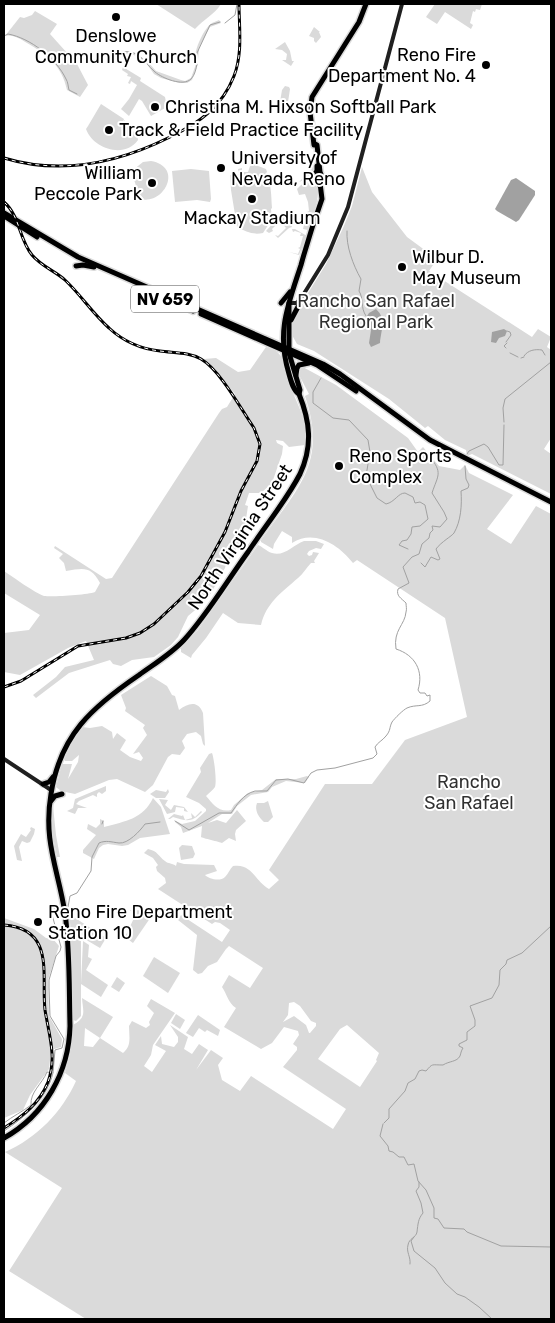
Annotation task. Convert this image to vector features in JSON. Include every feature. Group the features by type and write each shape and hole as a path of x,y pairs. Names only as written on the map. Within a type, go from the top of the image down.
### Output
{"main road":[{"name":"North Virginia Street","path":"4,1138 23,1124 44,1103 59,1078 66,1058 70,1031 67,930 49,822 56,771 66,747 81,724 98,705 167,655 188,636 300,474 307,456 310,436 308,417 287,366 286,327 292,290 322,196 318,177 317,145 315,144 310,112 312,97 359,22 366,4"},
{"path":"287,366 281,354 272,343 286,327 329,252 349,206 402,4"},
{"name":"NV 659","path":"4,213 81,258 264,340"},
{"name":"NV 659","path":"4,216 71,257 94,268 272,343 317,365 336,376 407,426"},
{"path":"71,257 75,267 83,265 94,268"},
{"path":"281,303 292,290"},
{"path":"289,303 296,303 300,300"},
{"name":"North Virginia Street","path":"287,350 300,390 299,394"},
{"name":"NV 659","path":"287,350 332,369 429,443 551,504"},
{"path":"296,381 296,370 299,365 305,362 317,365"},
{"path":"4,758 52,790"},
{"path":"42,784 49,782 56,771"},
{"path":"50,804 54,796 62,794"}],"green space":[{"path":"156,4 221,4 195,29"},
{"path":"435,4 482,4 480,10 476,9 475,12 473,11 470,23 473,25 471,29 445,12 437,24 426,17"},
{"path":"35,11 57,24 50,34 77,64 88,85 80,97 67,90 62,74 48,57 19,38 5,36 20,17 24,18 32,15"},
{"path":"219,20 221,23 210,27 199,48 198,60 195,60 196,51 203,34 212,23"},
{"path":"314,27 320,32 321,37 316,43 314,38 309,36"},
{"path":"285,42 290,51 292,61 294,61 291,66 282,60 286,60 287,54 282,50 275,49"},
{"path":"114,51 136,53 156,71 185,81 191,78 196,64 198,64 192,80 187,83 180,83 154,74 146,63 134,55"},
{"path":"123,67 141,78 140,81 165,97 167,107 151,116 139,99 129,116 121,109 137,85 131,81 130,84 128,83 131,77 127,76 128,74 122,70"},
{"path":"285,86 290,89 285,109 279,108 282,90"},
{"name":"Track & Field Practice Facility","path":"101,104 124,119 123,122 125,120 125,124 137,135 138,140 132,146 118,150 110,149 95,142 90,136 86,129"},
{"path":"307,152 315,164 316,170 309,178 299,182 308,171 305,157"},
{"name":"William Peccole Park","path":"151,161 167,170 167,184 157,196 141,199 135,191 136,186 133,176 136,175 133,170 143,162"},
{"name":"Mackay Stadium","path":"257,161 258,166 266,169 267,172 271,191 272,219 263,233 256,234 237,227 230,175 239,174 238,169 242,168 242,172 248,172 250,166 254,165 254,162"},
{"name":"Rancho San Rafael Regional Park","path":"362,167 372,192 407,237 437,259 429,271 532,337 538,329 551,337 547,347 551,350 551,438 544,449 551,454 551,494 472,454 467,456 466,450 445,440 428,426 425,428 389,399 314,351 297,344 292,335 293,322 300,306 326,264 343,228 352,206"},
{"path":"191,169 209,171 210,202 197,200 175,202 172,171"},
{"path":"310,180 318,186 318,192 317,203 308,230 303,229 307,212 309,211 308,202 305,194 299,195 297,189"},
{"path":"287,217 286,219 288,219 292,227 278,238 275,235 278,236 286,228 280,221 272,229 273,231 269,233 266,231 276,220"},
{"path":"292,229 295,229 307,236 299,255 289,252 298,254 300,249 298,248 303,236 300,236 301,233 293,232"},
{"path":"266,347 277,352 283,361 288,381 303,420 306,436 305,445 289,447 283,441 276,440 277,443 283,446 272,483 261,493 249,493 245,505 248,506 244,532 234,554 226,564 211,593 188,616 178,637 171,645 154,657 132,660 121,666 113,664 110,660 69,673 36,698 33,695 56,677 65,667 94,660 86,641 68,648 20,675 4,672 4,633 29,630 40,615 4,593 4,571 44,596 70,596 95,592 100,583 97,577 90,571 82,569 66,571 64,563 59,558 63,554 54,548 55,546 106,579 112,578 219,413 227,407 235,394 204,359 216,358 238,372 250,370"},
{"name":"Rancho San Rafael","path":"301,366 336,385 408,438 418,452 423,447 439,466 460,470 465,465 469,473 513,495 487,529 511,544 536,506 551,514 551,1319 86,1319 9,1271 62,1188 5,1152 28,1139 47,1123 64,1103 76,1081 65,1073 70,1055 73,1025 83,1014 82,998 113,1017 100,1038 123,1053 129,1044 129,1026 132,1021 146,1028 150,1025 149,1022 154,1013 147,1006 151,999 175,1013 153,1045 151,1055 144,1066 152,1072 166,1051 155,1045 161,1036 162,1044 174,1047 178,1042 178,1037 170,1025 188,1037 184,1049 192,1054 199,1044 208,1050 196,1070 211,1050 223,1058 218,1065 222,1080 240,1091 251,1076 333,1129 346,1109 283,1067 297,1050 297,1047 293,1044 299,1035 298,1031 284,1027 272,1043 261,1049 224,1027 236,1008 229,1001 222,987 229,975 250,988 263,968 229,946 217,962 208,966 202,973 198,974 193,970 197,935 178,920 181,915 222,942 230,930 220,923 215,922 212,924 158,889 166,883 165,878 157,871 156,867 158,865 153,858 144,853 148,849 156,852 166,862 176,866 177,862 214,865 217,871 205,875 215,879 223,879 233,866 245,867 269,889 279,880 269,870 325,784 372,784 405,740 467,717 445,618 357,560 353,563 340,550 325,541 309,538 300,539 292,543 292,537 282,531 273,549 261,542 297,490 311,458 313,440 311,420 305,396 309,394 298,373","holes":["294,1002 300,1006 311,1021 316,1023 316,1026 310,1033 306,1025 294,1016 283,1022 288,1015 289,1003","347,1025 379,1053 377,1061 360,1087 318,1059 340,1029","85,1028 100,1038 93,1047 84,1046"]},
{"path":"304,541 316,541 324,544 321,549 316,548 309,551 307,554 309,556 313,552 319,553 314,561 315,563 311,563 300,576 275,598 263,617 261,625 238,623 223,613 191,658 181,652 181,648 198,630 258,545 276,554 284,552"},
{"path":"151,676 167,686 172,695 175,696 179,710 193,704 196,704 201,709 203,713 205,746 201,736 196,732 187,734 182,741 185,748 180,755 172,754 168,757 153,785 145,792 117,779 109,780 75,794 61,791 56,787 62,764 72,764 68,779 78,762 79,755 72,761 65,761 64,759 82,727 102,726 112,732 113,739 117,733 126,740 120,750 130,757 141,761 143,758 139,752 133,754 147,735 143,728 145,725 125,711 126,708 121,695"},
{"path":"212,753 216,784 206,796 217,807 227,811 231,810 248,793 262,790 276,779 309,777 305,783 286,781 272,787 268,792 251,795 237,806 232,814 222,814 208,823 217,820 226,823 237,810 246,821 236,830 236,841 229,838 222,843 202,838 202,826 183,833 176,821 182,824 195,821 206,811 199,803 186,797 201,772 200,768 209,754"},
{"path":"106,786 106,791 102,794 99,792 97,797 93,795 76,804 87,808 78,808 75,814 67,811 73,808 75,799"},
{"path":"168,789 169,792 165,798 156,798 150,794 156,790 166,792"},
{"path":"153,798 161,807 170,834 140,838 128,845 122,846 103,845 99,848 94,859 83,853 83,850 96,835 87,829 88,824 96,828 100,824 100,819 104,821 104,827 127,821 144,811"},
{"path":"159,799 168,800 165,805 171,810 174,805 184,807 188,812 184,811 184,808 176,807 175,812 167,814"},
{"path":"268,801 273,817 268,822 264,822 257,814 256,806 257,803"},
{"path":"53,806 60,857 57,857 52,832"},
{"path":"202,812 195,818 185,820 192,818 191,813 195,817"},
{"path":"174,814 182,816 185,820 173,817 168,819"},
{"path":"31,827 35,829 34,834 30,842 22,841 19,847 22,861 17,860 14,846 21,834 26,837"},
{"path":"182,845 192,846 195,854 193,858 181,860 179,848"},
{"path":"130,910 155,911 133,943 125,937 135,916"},
{"path":"69,914 106,938 100,948 71,931"},
{"path":"4,918 34,929 46,938 53,939 59,946 48,980 49,1016 62,1039 61,1047 51,1050 49,1069 30,1095 23,1110 4,1118"},
{"path":"71,936 75,936 81,941 81,1016 76,1021 73,1020"},
{"path":"83,941 89,945 88,957 92,959 86,970 108,985 101,997 81,984"},
{"path":"154,957 180,973 168,993 143,976"},
{"path":"117,977 125,983 119,992 111,987"},
{"path":"176,1014 185,1020 180,1029 171,1023"},
{"path":"198,1015 220,1030 218,1036 199,1028 193,1037 186,1033"}],"shaded area":[{"path":"516,178 535,191 535,195 516,222 495,209 511,180"},
{"path":"376,309 381,317 382,329 380,343 371,347 369,343 371,330 365,319 369,313"},
{"path":"504,329 507,331 505,336 499,338 496,343 491,342 492,332"}],"waterway":[{"path":"225,23 235,15 237,4"},
{"path":"196,60 197,53 210,25 220,22"},
{"path":"4,36 8,34 16,36 41,50 62,71 69,90 77,94"},
{"path":"115,52 135,54 158,74 178,82 191,79 197,64"},
{"path":"347,231 351,255 361,279 359,291 366,316"},
{"path":"506,342 511,335 507,331"},
{"path":"506,348 504,346 507,343"},
{"path":"524,356 530,351 537,350 542,350 545,355"},
{"path":"510,353 518,357"},
{"path":"504,422 503,408 505,399 551,362"},
{"path":"321,378 313,392 313,403 333,418 349,420 368,440 370,452 366,476 377,498 386,504 400,494 405,493 413,497 415,503 420,502 425,505 428,519 420,526 412,527 411,534 407,540 402,541 399,545 408,549"},
{"path":"467,454 469,451 484,444 488,447 499,465 503,465 504,425"},
{"path":"175,821 189,830 219,813 231,813 241,800 251,792 267,791 276,780 288,779 304,783 311,773 317,770 335,768 373,758 377,754 375,747 388,734 392,722 397,716 407,708 430,701 430,695 427,696 418,690 420,676 413,660 396,649 396,637 404,621 406,610 406,603 399,597 398,589 409,583 403,567 412,557 419,554 422,544 429,538 433,530 432,526 440,527 447,519 432,493 438,471 430,457"},
{"path":"421,563 425,567 431,557 440,559 436,549 453,534 456,528 461,513 461,491 468,488 469,485 466,479 465,466"},
{"path":"68,907 70,896 77,893 91,871 92,857 99,843 106,841 122,843 134,836 145,824 160,822"},
{"path":"4,1123 31,1105 32,1096 47,1072 53,1073 55,1050 62,1048 64,1039 50,1016 49,988 49,980 56,956 61,947 51,911 55,908 60,908"},
{"path":"384,1123 389,1118 389,1109 405,1091 408,1083 415,1079 419,1071 426,1071 433,1065 443,1065 459,1058 463,1048 459,1044 467,1040 467,1032 475,1026 470,1006 492,998 499,985 500,970 507,960 522,953 551,926"},
{"path":"4,1131 20,1120 40,1099 46,1091 53,1073"},
{"path":"383,1124 380,1136 388,1146 389,1151 399,1157 404,1157 408,1165 414,1164 418,1181 426,1190 434,1208 434,1218 438,1219 444,1228 464,1229 501,1246 551,1247"},
{"path":"410,1264 408,1245 416,1234 419,1220 423,1213 416,1191 419,1187 419,1182"},
{"path":"414,1237 411,1241 414,1251 435,1268 445,1283 457,1294 465,1297 492,1319"}],"railway":[{"path":"4,158 46,166 89,164 130,154 191,126 208,113 223,97 234,76 240,49 239,4"},
{"path":"4,202 13,214 24,242 32,255 65,280 114,333 139,346 153,350 192,355 208,364 237,401 254,428 260,444 257,461 241,491 225,532 201,576 188,592 154,624 140,633 126,638 78,646 21,681 4,687"},
{"path":"4,925 21,928 32,935 39,945 44,969 45,1010 52,1055 51,1073 40,1097 24,1114 4,1128"}],"place":[{"name":"Denslowe Community Church","path":"116,17"},
{"name":"Reno Fire Department No. 4","path":"486,65"},
{"name":"Christina M. Hixson Softball Park","path":"155,107"},
{"name":"Track & Field Practice Facility","path":"109,130"},
{"name":"University of Nevada, Reno","path":"221,168"},
{"name":"William Peccole Park","path":"152,183"},
{"name":"Mackay Stadium","path":"252,199"},
{"name":"Wilbur D. May Museum","path":"402,267"},
{"name":"Reno Sports Complex","path":"339,466"},
{"name":"Reno Fire Department Station 10","path":"38,922"}]}
